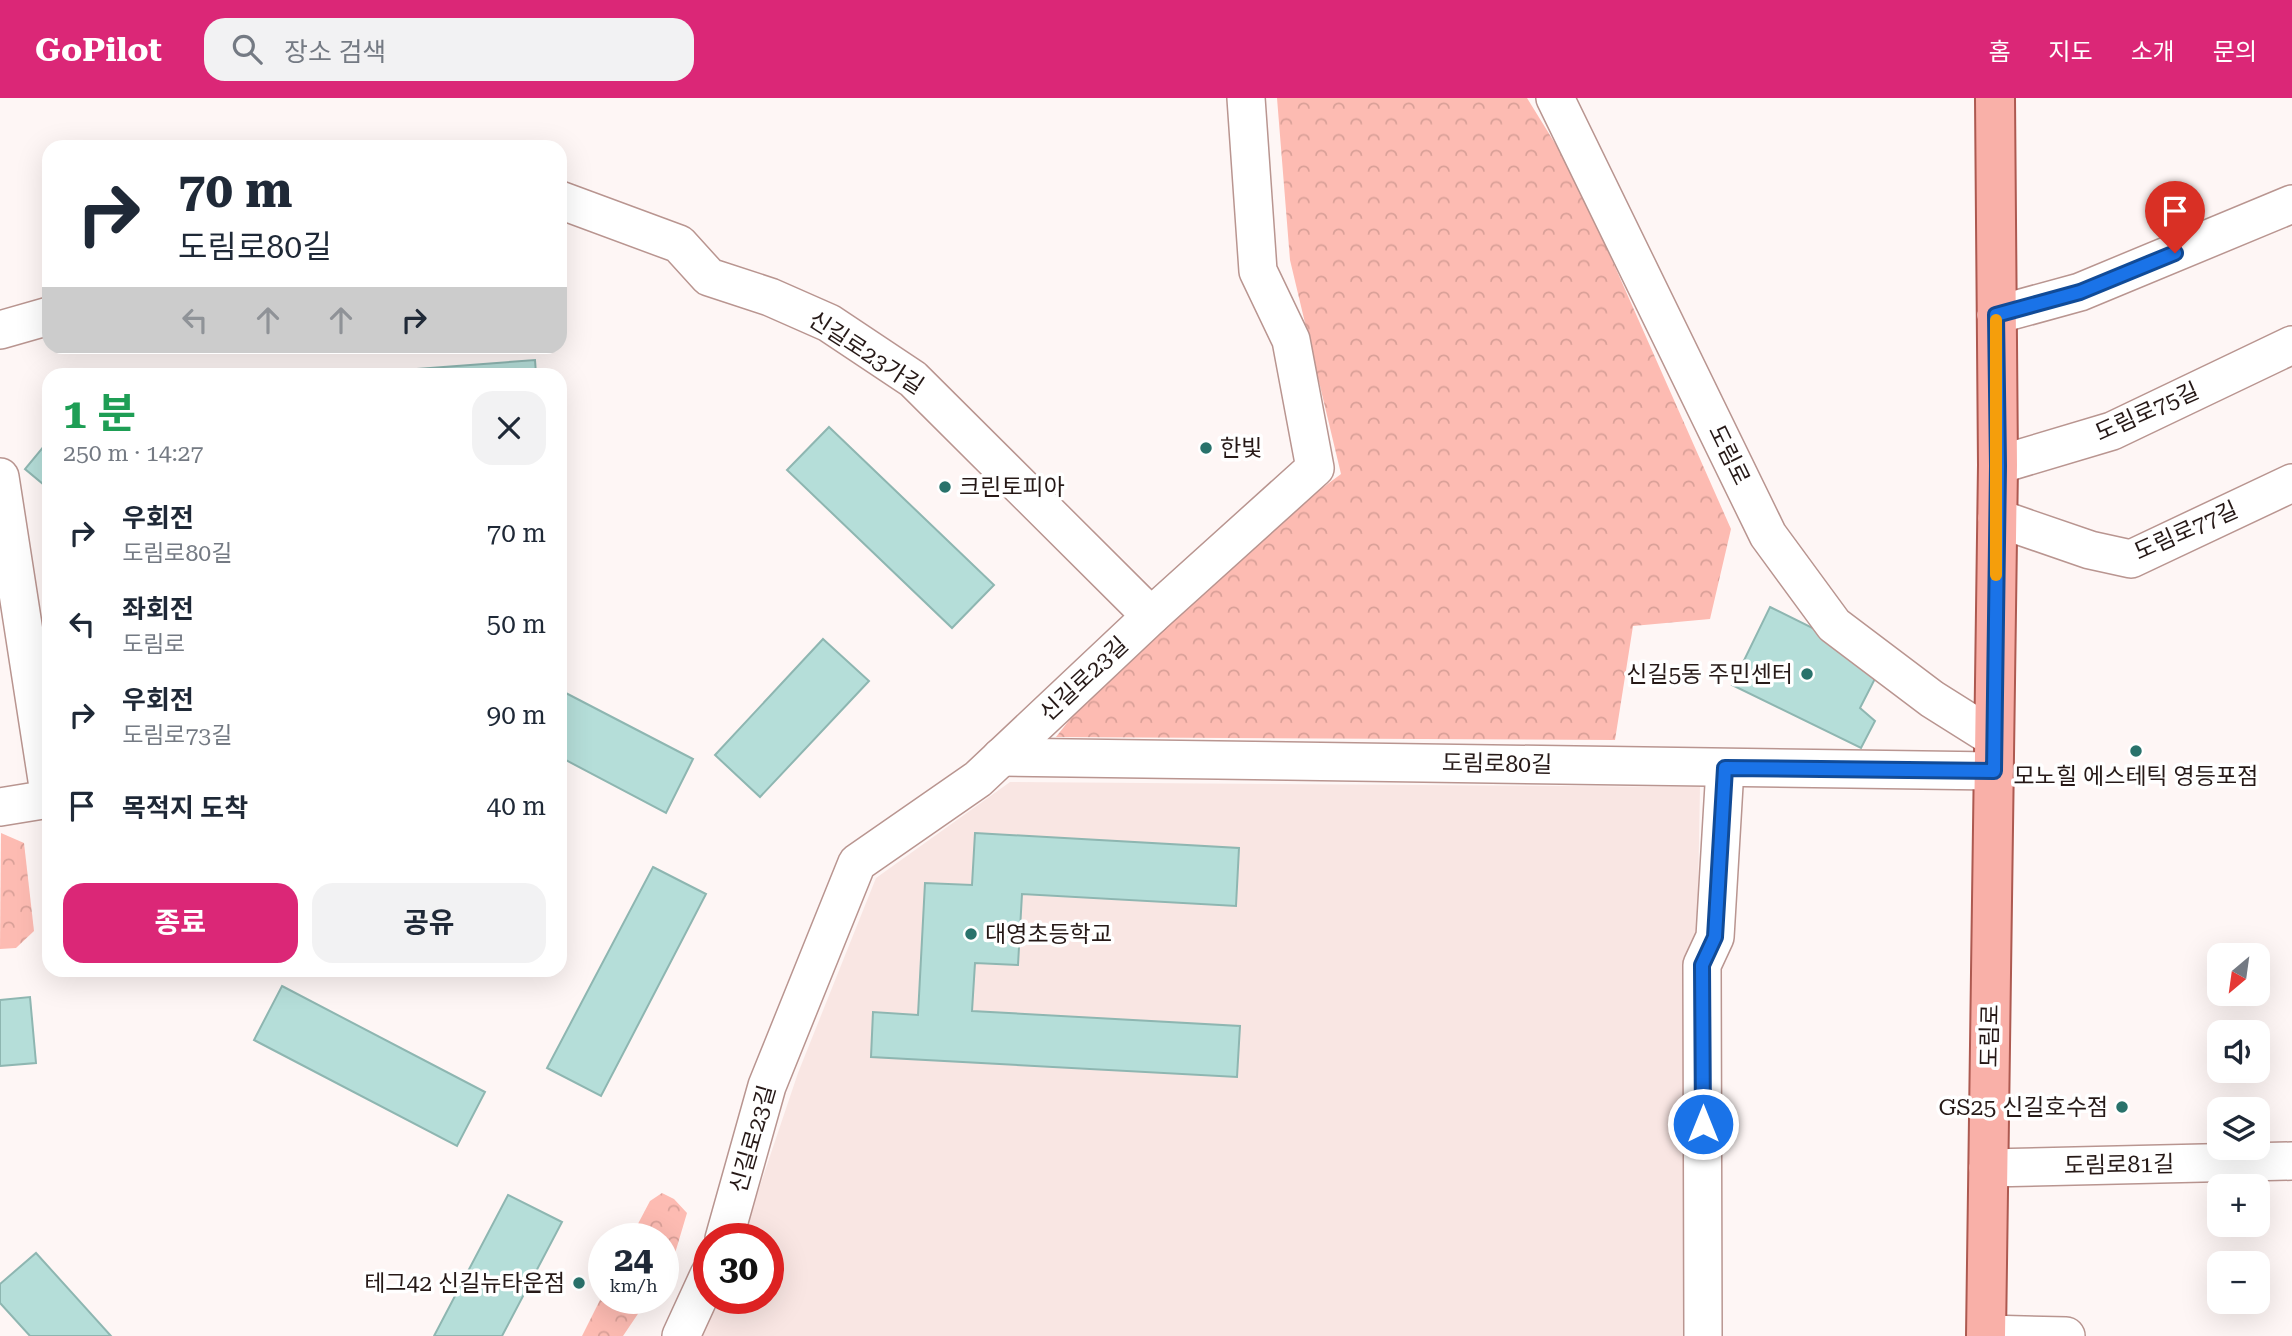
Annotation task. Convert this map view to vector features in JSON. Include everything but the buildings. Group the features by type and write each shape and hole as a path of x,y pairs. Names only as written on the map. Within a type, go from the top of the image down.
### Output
{"main road":[{"name":"도림로","path":"1986,1335 1998,466 1995,98"}],"street":[{"name":"신길로23길","path":"728,1223 767,1086 857,863 978,779 1151,616 1315,468 1291,340 1258,271 1246,98"},
{"name":"도림로","path":"1555,98 1768,536 1834,625 1932,699 1994,755"},
{"name":"신길로23가길","path":"567,203 679,244 709,277 770,297 829,323 913,379 1151,616"},
{"path":"1996,315 2080,292 2292,204"},
{"path":"0,330 42,319"},
{"name":"도림로75길","path":"1998,466 2112,431 2292,345"},
{"path":"0,478 42,748"},
{"name":"도림로77길","path":"1997,518 2090,551 2131,559 2292,483"},
{"name":"도림로80길","path":"1001,757 1725,768 1994,755"},
{"path":"1703,1336 1702,965 1715,937 1725,768"},
{"path":"0,807 42,800"},
{"name":"도림로81길","path":"1988,1168 2292,1161"},
{"path":"681,1336 693,1310"},
{"name":"도림로","path":"1986,1335 2066,1336"}],"shaded area":[{"path":"1010,782 1700,787 1690,1336 697,1336 707,1314 784,1314 784,1223 747,1223 798,1073 876,878"}],"green space":[{"path":"1277,98 1527,98 1574,174 1731,529 1710,619 1633,626 1615,740 1056,737 1151,616 1341,474 1290,260"},
{"path":"1,833 24,843 34,931 16,948 0,949"},
{"path":"662,1193 674,1199 687,1213 679,1240 679,1223 638,1223 650,1201"},
{"path":"593,1314 638,1314 623,1336 582,1336"}],"slow traffic":[{"path":"1996,320 1996,575"}],"place":[{"name":"한빛","path":"1206,448"},
{"name":"크린토피아","path":"945,487"},
{"name":"신길5동 주민센터","path":"1807,674"},
{"name":"모노힐 에스테틱 영등포점","path":"2136,751"},
{"name":"대영초등학교","path":"971,934"},
{"name":"GS25 신길호수점","path":"2122,1107"},
{"name":"테그42 신길뉴타운점","path":"579,1283"}],"route":[{"path":"1703,1124 1702,965 1715,937 1725,768 1994,771 1998,466 1996,315 2080,292 2175,253"}]}
